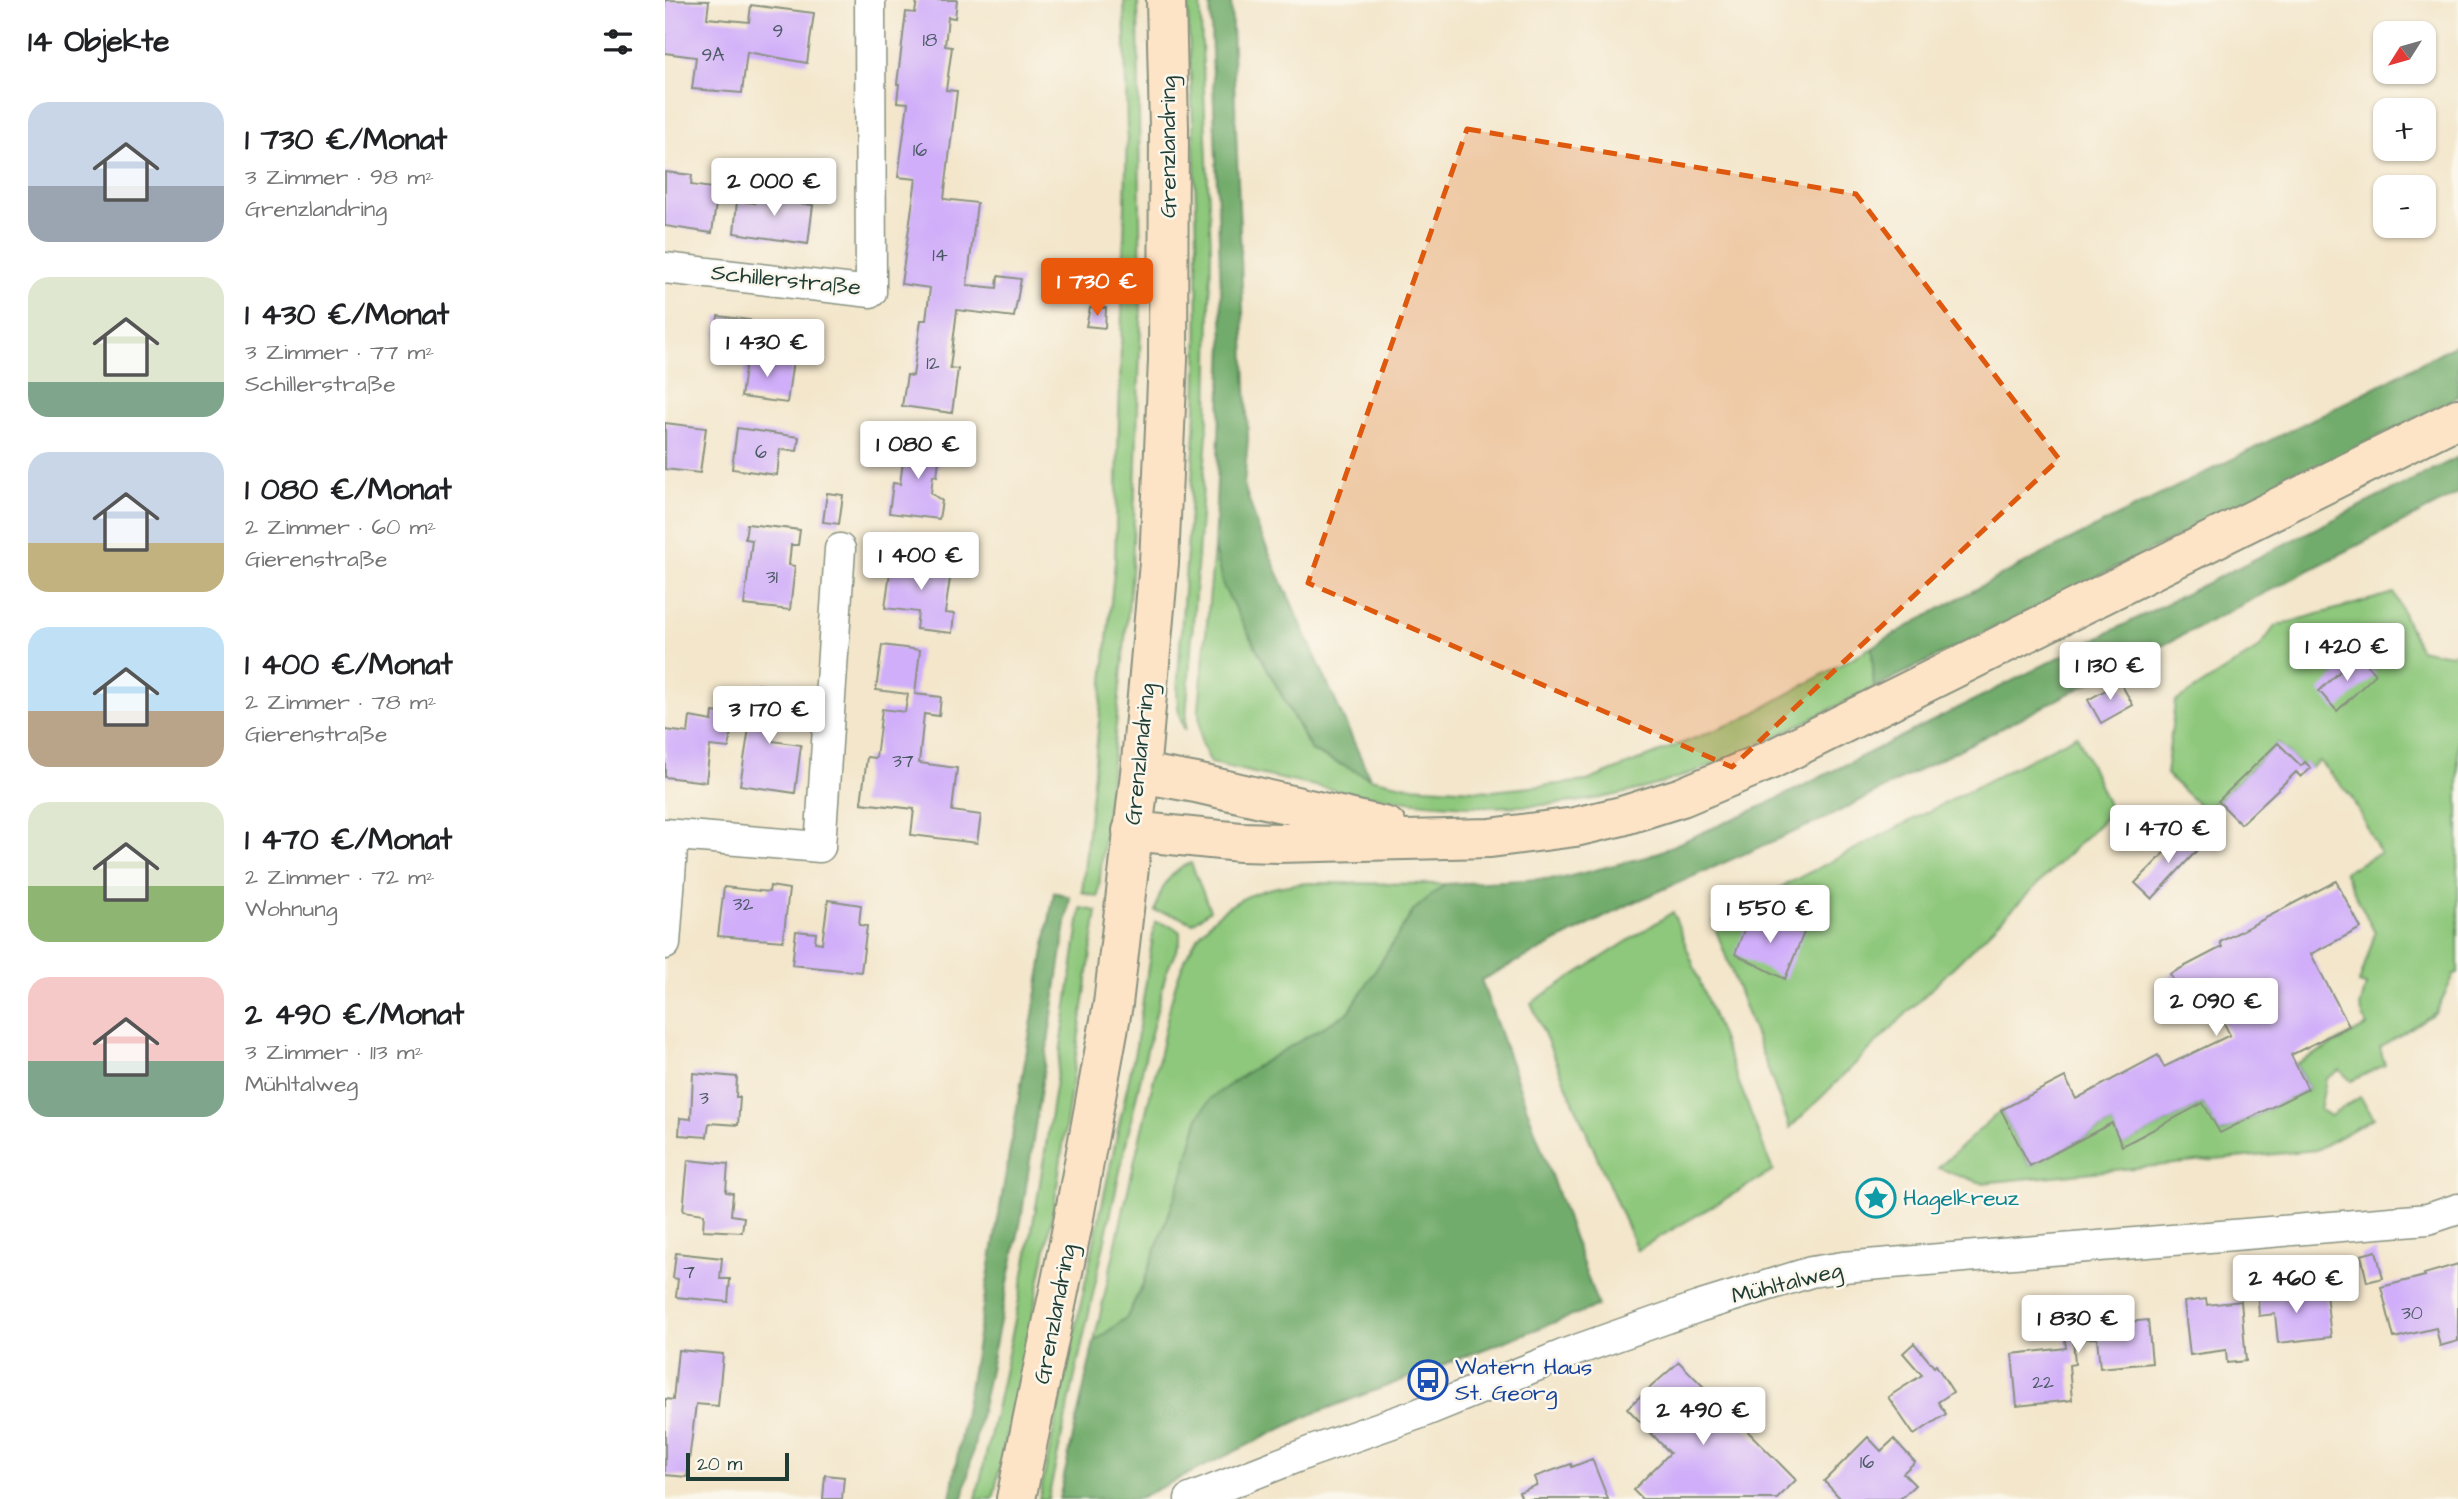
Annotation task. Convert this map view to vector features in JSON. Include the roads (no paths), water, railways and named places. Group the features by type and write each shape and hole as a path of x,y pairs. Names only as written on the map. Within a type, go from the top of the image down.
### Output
{"main road":[{"name":"Grenzlandring","path":"1016,1499 1072,1228 1113,1004 1140,773 1159,563 1168,360 1169,128 1166,0"},
{"path":"1132,831 1253,842 1490,838 1575,827 1622,816 1682,797 1744,772 2458,418"},
{"path":"1140,773 1196,782 1437,838"}],"street":[{"name":"Schillerstraße","path":"665,268 871,292 870,0"},
{"path":"665,944 669,835 820,847 841,548"},
{"name":"Mühltalweg","path":"1190,1499 1312,1451 1418,1414 1567,1353 1698,1307 1811,1272 1843,1267 2428,1219 2458,1209"}],"place":[{"name":"Hagelkreuz","path":"1876,1198"},
{"name":"Watern Haus St. Georg","path":"1428,1380"}]}
